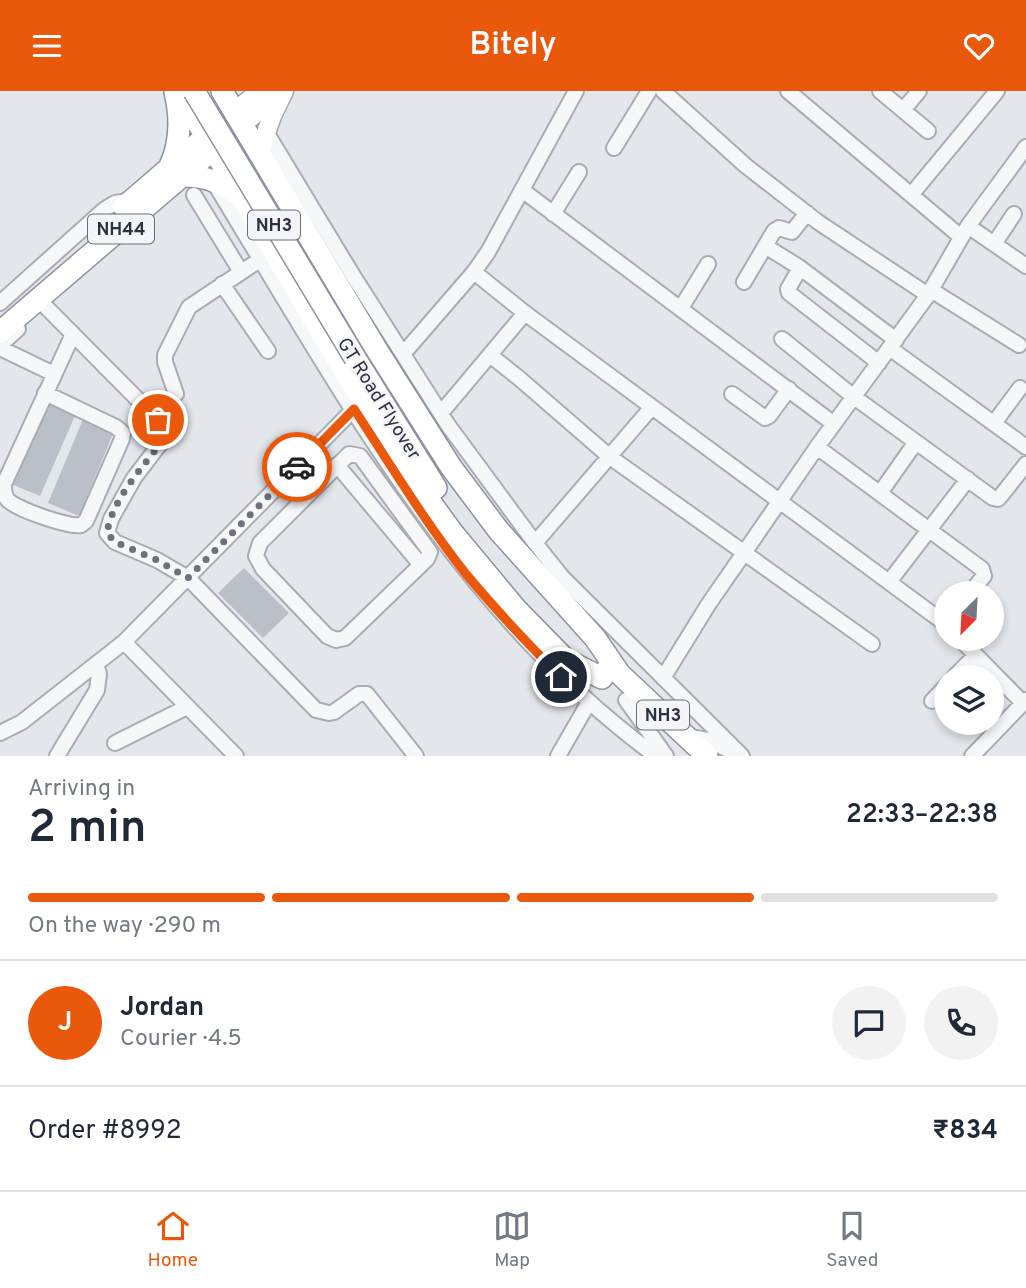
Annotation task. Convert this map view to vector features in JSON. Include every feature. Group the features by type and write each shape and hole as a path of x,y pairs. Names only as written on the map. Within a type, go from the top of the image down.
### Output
{"highway":[{"path":"177,91 180,117 176,172 213,180 242,197"},
{"path":"177,91 345,372 408,471 452,532 516,609 566,660 610,675"},
{"name":"GT Road Flyover","path":"194,91 360,355 442,474 489,538 610,675"},
{"name":"GT Road Flyover","path":"208,91 360,355"},
{"path":"222,91 375,347 451,467 499,531 595,638 610,675"},
{"name":"NH44","path":"0,332 238,119"},
{"name":"NH44","path":"0,314 132,200 176,172"},
{"name":"NH3","path":"610,675 626,700 687,746 707,756"},
{"name":"NH3","path":"610,675 687,746"}],"main road":[{"path":"238,119 283,91"},
{"path":"259,153 283,91"},
{"path":"238,119 252,94"}],"street":[{"path":"164,91 180,117"},
{"path":"403,354 474,272 497,237 576,91"},
{"path":"614,148 649,91"},
{"path":"663,91 746,166 807,213 929,293 1019,345"},
{"path":"788,91 911,195 965,231 994,244 1026,265"},
{"path":"801,103 812,91"},
{"path":"880,91 928,131"},
{"path":"902,110 919,91"},
{"path":"911,195 997,91"},
{"path":"266,132 441,413 535,543 563,578 740,756"},
{"path":"663,678 708,604 817,446 929,293 965,231 1026,148"},
{"path":"54,374 0,346 161,204 176,172"},
{"path":"553,214 579,172"},
{"path":"213,180 354,409 466,574 530,646 589,702 656,756"},
{"path":"522,190 834,424"},
{"path":"194,195 241,272"},
{"path":"0,303 105,209 115,203 132,200"},
{"path":"744,282 776,229 792,232 807,213"},
{"path":"994,244 1014,214"},
{"path":"765,246 800,268 1026,447"},
{"path":"176,394 165,362 168,346 189,307 261,259"},
{"path":"681,308 708,264"},
{"path":"800,268 788,289 789,293 879,363"},
{"path":"474,272 525,313 934,613"},
{"path":"222,284 268,351"},
{"path":"46,306 158,420 166,432 128,488 109,524 109,538 176,569 188,578 316,710 334,712 359,694 368,694 416,756"},
{"path":"441,413 525,313"},
{"path":"45,393 116,427 123,433 86,521 81,525 66,526 10,502 4,492 5,484 45,393 73,334"},
{"path":"782,339 855,397 998,499 1026,464"},
{"path":"489,355 610,457 873,644"},
{"path":"994,423 1020,388"},
{"path":"732,394 765,418 789,389"},
{"path":"535,543 652,407"},
{"path":"0,733 22,722 124,642 354,409"},
{"path":"880,492 916,442"},
{"path":"817,446 984,571 980,581"},
{"path":"349,454 360,456 391,501 429,549 429,555 345,638 336,640 327,636 263,569 256,556 260,543 349,454"},
{"path":"337,465 421,565"},
{"path":"890,582 968,479"},
{"path":"377,511 407,490"},
{"path":"124,642 236,756"},
{"path":"972,651 1024,701 1004,717"},
{"path":"966,665 976,655"},
{"path":"57,756 97,690 99,674 96,664"},
{"path":"626,700 666,756"},
{"path":"558,756 589,702"},
{"path":"115,743 187,707"},
{"path":"972,756 986,735"},
{"path":"687,746 706,740 740,756"}],"building":[{"path":"48,398 77,411 40,496 11,484"},
{"path":"84,417 115,429 79,516 48,503"},
{"path":"244,568 289,613 263,638 218,593"}],"way so far":[{"path":"158,420 166,432 163,440 128,488 111,519 107,533 115,542 176,569 188,578 297,467"}],"route":[{"path":"297,467 354,409 466,574 561,677"}]}
